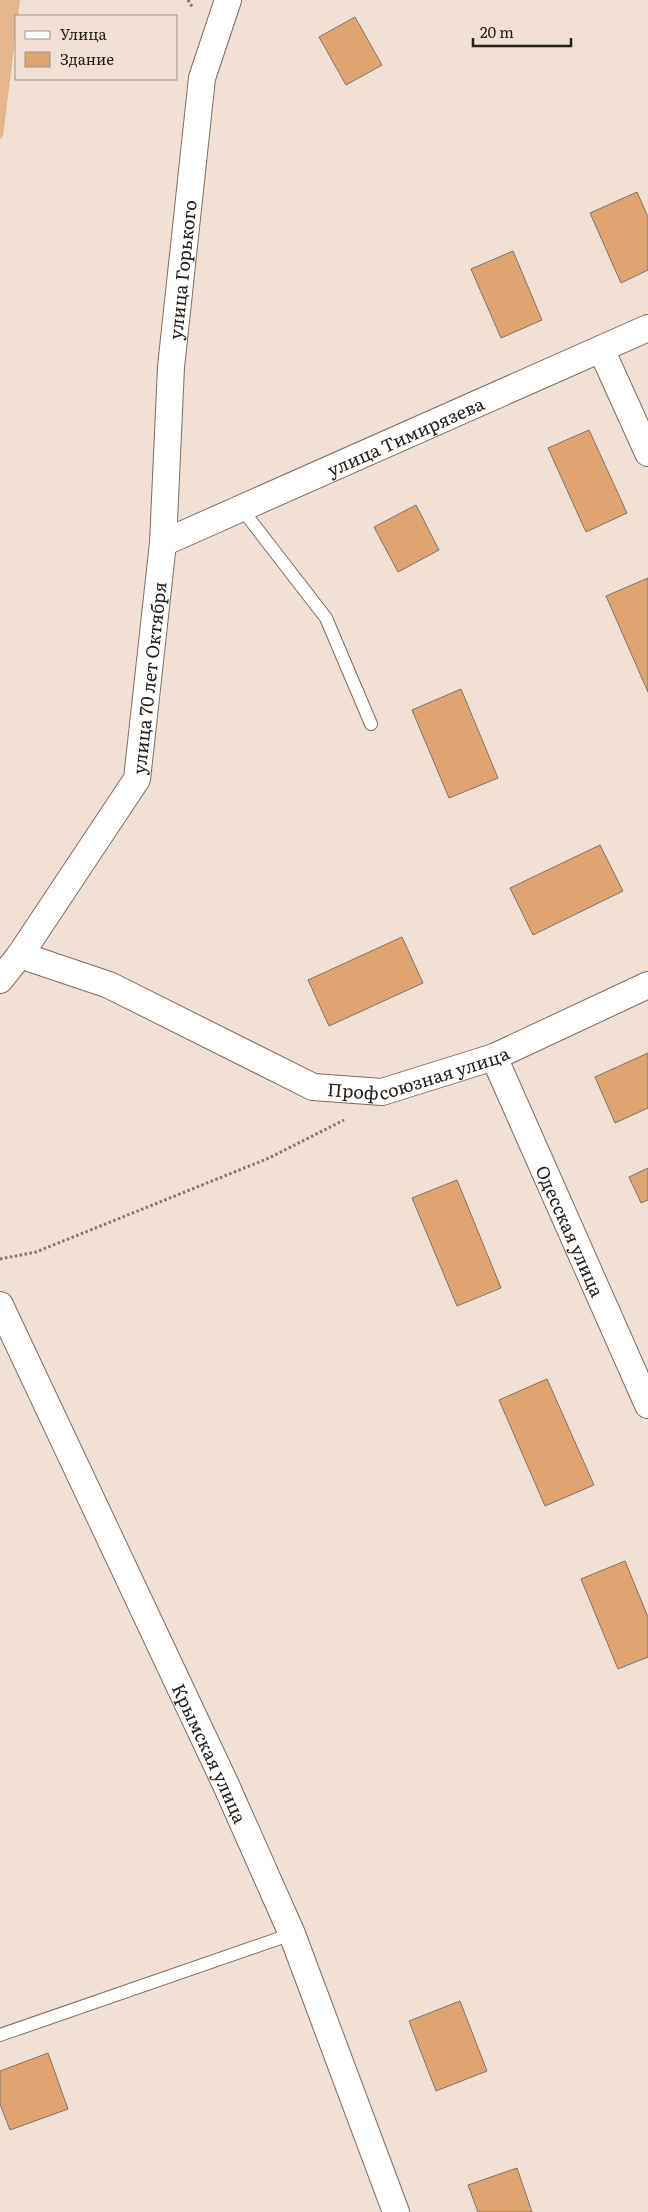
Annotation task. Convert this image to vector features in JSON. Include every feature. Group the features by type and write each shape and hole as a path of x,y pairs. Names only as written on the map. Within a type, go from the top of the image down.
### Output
{"street":[{"name":"улица Горького","path":"163,543 171,367 202,78 228,0"},
{"name":"улица Тимирязева","path":"163,543 648,328"},
{"path":"601,349 648,453"},
{"name":"улица 70 лет Октября","path":"0,980 20,956 137,779 163,543"},
{"name":"Профсоюзная улица","path":"20,956 109,985 313,1087 382,1092 494,1057 648,985"},
{"name":"Одесская улица","path":"494,1057 648,1405"},
{"name":"Крымская улица","path":"0,1305 226,1785 292,1934 396,2212"}],"lane":[{"path":"241,508 326,618 371,724"},
{"path":"0,2035 292,1934"}],"path":[{"path":"0,1260 36,1252 269,1158 365,1110 382,1092"}],"shaded area":[{"path":"0,0 20,0 18,15 15,15 15,40 3,136 0,139"}],"building":[{"path":"355,17 382,65 346,85 319,37"},
{"path":"637,192 648,217 648,270 621,283 590,213"},
{"path":"513,251 542,320 501,338 471,269"},
{"path":"589,430 627,513 586,532 548,448"},
{"path":"416,505 439,550 398,572 374,527"},
{"path":"648,578 648,692 606,596"},
{"path":"461,689 498,778 449,798 412,710"},
{"path":"600,845 623,891 533,935 510,888"},
{"path":"402,937 423,983 329,1026 308,980"},
{"path":"648,1053 648,1108 615,1123 595,1077"},
{"path":"648,1168 648,1200 641,1203 629,1177"},
{"path":"457,1180 501,1288 457,1306 412,1198"},
{"path":"547,1379 594,1485 545,1506 499,1400"},
{"path":"625,1561 648,1617 648,1657 618,1669 581,1579"},
{"path":"460,2001 487,2071 436,2091 409,2021"},
{"path":"48,2053 68,2109 10,2130 0,2104 0,2071"},
{"path":"517,2168 532,2212 478,2212 468,2185"}]}
